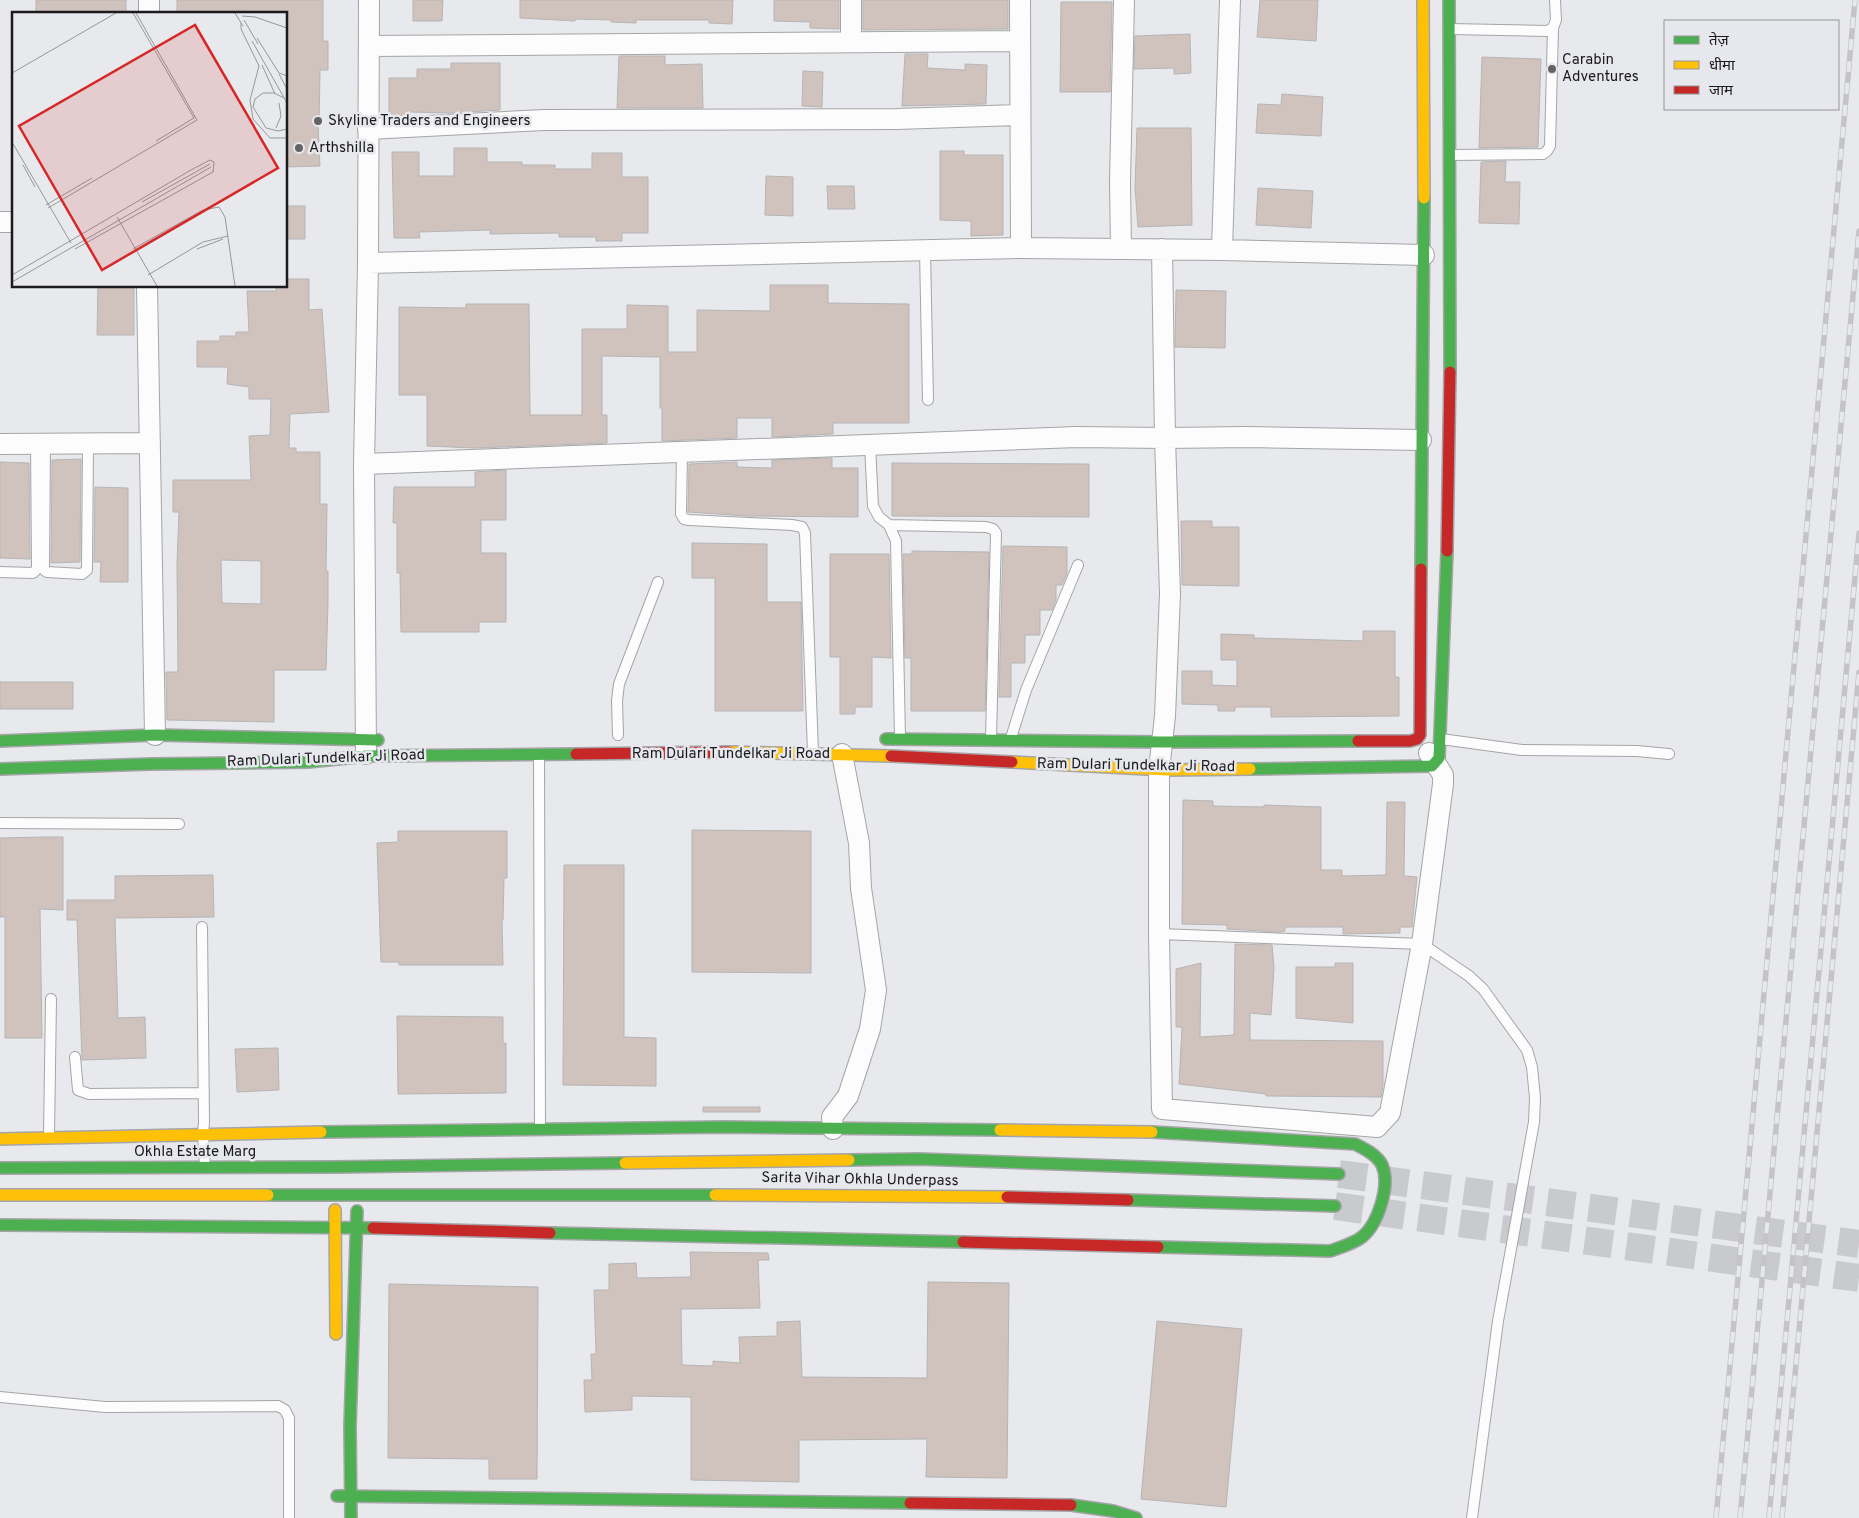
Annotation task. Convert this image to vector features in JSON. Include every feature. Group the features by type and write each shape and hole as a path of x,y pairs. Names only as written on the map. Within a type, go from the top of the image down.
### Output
{"street":[{"path":"369,0 368,263 364,464 372,745"},
{"path":"851,0 851,42"},
{"path":"1020,0 1021,248"},
{"path":"1121,249 1120,182 1124,0"},
{"path":"1222,250 1230,0"},
{"path":"871,739 1162,742 1410,741 1417,739 1420,735 1422,728 1420,594 1424,255 1423,0"},
{"path":"1436,763 1439,758 1440,739 1448,502 1449,0"},
{"path":"369,46 1020,41"},
{"path":"368,129 553,120 887,119 1020,115"},
{"path":"368,263 1021,248 1424,255"},
{"path":"1162,249 1170,594 1165,716 1159,770 1158,934 1162,1109 1377,1127 1390,1113 1422,944 1443,784 1443,775 1417,739"},
{"path":"147,288 155,735"},
{"path":"364,464 1076,437 1421,440"},
{"path":"0,444 150,442"},
{"name":"Ram Dulari Tundelkar Ji Road","path":"0,741 155,735 539,753 748,752 842,754 1159,770 1432,766 1436,763"},
{"name":"Ram Dulari Tundelkar Ji Road","path":"0,769 151,764 308,762 372,745"},
{"path":"834,1129 832,1117 848,1096 870,1029 876,990 861,888 859,843 842,754"},
{"path":"1253,1138 1254,1117"},
{"path":"0,1139 203,1134 723,1127 1163,1132 1355,1144 1374,1154 1382,1165 1385,1174 1382,1201 1376,1219 1364,1236 1351,1244 1330,1251 357,1228 0,1225"},
{"name":"Sarita Vihar Okhla Underpass","path":"390,1166 919,1159 1340,1174"},
{"name":"Okhla Estate Marg","path":"0,1195 356,1181 390,1166"},
{"name":"Okhla Estate Marg","path":"0,1168 206,1168 335,1182 356,1181 386,1195"},
{"path":"351,1518 350,1426 357,1228 356,1181"},
{"path":"335,1182 336,1347"},
{"name":"Sarita Vihar Okhla Underpass","path":"386,1195 586,1193 934,1196 1335,1206"},
{"path":"337,1511 337,1491 351,1497 729,1510 1077,1505 1113,1511 1136,1518"}],"lane":[{"path":"1450,155 1543,154 1547,152 1550,146 1553,28 1556,20 1555,0"},
{"path":"1449,29 1546,31 1553,28"},
{"path":"925,251 928,400"},
{"path":"41,443 44,570 47,572 82,574 88,570 88,443"},
{"path":"0,572 33,573 37,570 41,443"},
{"path":"870,445 873,506 879,517 889,525 896,541 900,739"},
{"path":"682,452 681,514 684,519 792,525 802,527 805,533 814,754"},
{"path":"889,525 986,527 993,529 996,533 991,740"},
{"path":"1010,741 1026,690 1078,564"},
{"path":"618,735 617,701 619,684 658,582"},
{"path":"1440,739 1522,750 1637,751 1669,754"},
{"path":"539,753 540,1130"},
{"path":"0,823 179,824"},
{"path":"202,927 203,1134 206,1168"},
{"path":"1158,934 1422,944 1469,976 1483,989 1527,1050 1532,1067 1535,1098 1534,1122 1498,1321 1472,1518"},
{"path":"49,1138 51,999"},
{"path":"75,1057 78,1090 89,1094 204,1093"},
{"path":"0,1397 105,1407 278,1406 285,1410 289,1418 289,1518"}],"building":[{"path":"36,0 126,0 126,12 36,12"},
{"path":"177,0 323,0 323,41 328,41 328,70 320,70 318,124 320,166 288,167 288,12 177,12"},
{"path":"413,0 443,0 442,21 413,21"},
{"path":"520,0 733,0 732,24 709,23 709,20 636,20 636,23 611,22 611,20 575,19 575,21 520,18"},
{"path":"774,0 839,0 839,29 810,28 810,22 774,21"},
{"path":"863,0 1008,0 1008,29 863,30"},
{"path":"1260,0 1318,0 1316,41 1257,37"},
{"path":"1061,2 1112,2 1110,92 1060,92"},
{"path":"1190,34 1191,73 1174,74 1174,68 1134,69 1135,36"},
{"path":"905,54 928,54 927,68 965,70 965,64 987,65 986,104 902,106"},
{"path":"619,56 665,56 665,65 702,64 703,108 617,108"},
{"path":"1482,57 1541,59 1538,147 1479,148"},
{"path":"451,63 500,63 500,110 450,113 410,112 410,115 389,116 389,78 417,78 417,69 451,69"},
{"path":"803,71 823,72 822,107 802,106"},
{"path":"1282,94 1323,97 1321,136 1256,133 1258,104 1281,105"},
{"path":"1137,128 1191,128 1192,225 1138,227 1135,188"},
{"path":"454,148 487,148 487,162 522,162 522,165 555,165 555,169 592,169 592,153 622,153 622,177 648,177 648,233 622,233 622,241 596,241 596,237 559,237 559,233 490,234 490,230 419,232 420,238 394,238 392,152 419,152 419,176 454,176"},
{"path":"940,151 964,151 964,155 1003,155 1003,235 971,236 971,221 940,220"},
{"path":"1506,161 1505,182 1520,182 1519,224 1479,223 1481,162"},
{"path":"766,176 793,177 793,216 765,215"},
{"path":"827,186 854,186 855,209 828,209"},
{"path":"1258,188 1313,191 1311,228 1256,225"},
{"path":"288,206 305,206 305,239 288,239"},
{"path":"288,279 309,279 309,310 322,309 329,412 290,414 289,448 296,448 296,452 320,452 320,504 327,504 326,571 328,571 328,602 326,670 274,670 274,722 167,720 166,672 178,672 177,563 179,512 173,512 173,480 251,480 249,436 270,435 271,399 249,399 249,387 227,384 228,367 197,367 197,341 220,341 220,336 236,336 236,332 249,332 247,291 276,291 276,288 288,288","holes":["221,560 261,561 261,604 222,603"]},
{"path":"770,285 828,285 828,303 909,304 909,423 833,423 833,434 772,437 772,418 737,418 737,438 662,441 660,357 602,356 602,415 607,415 607,443 475,448 427,446 427,395 399,395 399,307 466,308 466,304 529,304 530,415 582,415 582,329 627,329 627,305 668,306 668,352 697,352 697,310 770,311"},
{"path":"98,288 134,288 134,335 97,335"},
{"path":"1176,290 1226,291 1225,348 1175,347"},
{"path":"832,458 832,468 858,468 858,517 747,516 688,512 689,464 737,462 737,467 772,468 772,460"},
{"path":"81,459 80,562 51,563 52,460"},
{"path":"0,462 29,463 30,559 0,558"},
{"path":"892,463 1089,464 1089,517 892,516"},
{"path":"506,470 506,520 481,520 481,553 506,553 506,622 479,622 479,632 401,632 400,573 397,573 397,523 393,523 394,487 475,487 475,472"},
{"path":"95,487 128,488 128,582 100,582 101,562 94,562"},
{"path":"1181,521 1212,521 1212,527 1239,527 1239,586 1182,585"},
{"path":"692,543 767,544 767,602 801,602 803,711 715,711 715,578 692,578"},
{"path":"1003,546 1067,547 1067,573 1062,585 1056,585 1056,599 1052,610 1040,610 1040,635 1025,635 1025,663 1011,663 1011,697 999,697"},
{"path":"912,551 989,552 985,711 911,711 911,658 905,658 903,554 912,554"},
{"path":"830,554 889,554 891,658 872,657 872,707 855,707 855,714 840,714 840,657 830,657"},
{"path":"1363,631 1395,631 1395,677 1399,677 1399,716 1271,717 1271,707 1235,707 1235,711 1218,711 1218,705 1182,704 1182,671 1212,671 1212,685 1237,686 1237,660 1221,660 1221,634 1254,635 1254,638 1363,641"},
{"path":"0,682 73,682 73,709 0,709"},
{"path":"1183,800 1213,801 1213,806 1321,807 1321,870 1342,870 1342,876 1386,875 1387,802 1405,802 1404,876 1417,877 1412,927 1400,927 1400,933 1343,934 1343,927 1285,927 1285,931 1279,932 1227,929 1227,925 1182,924"},
{"path":"692,830 811,831 811,973 692,972"},
{"path":"398,831 507,831 507,878 504,878 502,920 503,965 399,965 399,962 381,962 377,843 398,842"},
{"path":"63,837 63,910 40,909 42,1038 5,1038 5,917 0,917 0,838"},
{"path":"564,865 624,865 624,1037 656,1038 656,1086 563,1085"},
{"path":"213,875 214,917 115,918 118,1018 145,1017 146,1058 82,1060 77,920 67,920 67,900 115,900 115,876"},
{"path":"1235,944 1272,945 1274,967 1271,1015 1250,1013 1250,1040 1383,1041 1383,1085 1381,1097 1266,1096 1266,1094 1179,1084 1182,1027 1176,1027 1176,969 1201,963 1200,1037 1234,1035"},
{"path":"1335,963 1353,963 1353,1023 1296,1018 1296,967 1335,967"},
{"path":"397,1016 503,1017 503,1043 506,1043 506,1093 398,1094"},
{"path":"278,1048 279,1090 237,1092 235,1049"},
{"path":"703,1107 760,1107 760,1112 703,1112"},
{"path":"690,1252 768,1253 769,1260 758,1260 760,1308 681,1309 682,1365 713,1366 713,1361 740,1363 739,1337 777,1336 777,1322 800,1321 802,1377 927,1378 928,1282 1009,1283 1007,1478 926,1477 927,1439 799,1440 799,1482 691,1480 691,1397 632,1396 632,1410 585,1412 584,1380 592,1380 591,1354 596,1354 594,1290 609,1290 609,1264 636,1263 637,1278 691,1277"},
{"path":"389,1284 538,1287 537,1479 489,1479 489,1459 388,1458"},
{"path":"1157,1321 1242,1329 1226,1507 1141,1499"}],"tunnel":[{"path":"1339,1174 1859,1244"},
{"path":"1335,1206 1859,1278"}],"railway":[{"path":"1716,1518 1855,0"},
{"path":"1740,1518 1859,231"},
{"path":"1769,1518 1859,533"},
{"path":"1782,1518 1859,672"}],"traffic: fast":[{"path":"1449,0 1450,372"},
{"path":"1421,569 1424,198"},
{"path":"1250,769 1432,766 1439,758 1447,551"},
{"path":"0,741 155,735 378,740"},
{"path":"886,739 1162,742 1358,741"},
{"path":"0,769 151,764 308,762 367,756 576,754"},
{"path":"321,1132 723,1127 1000,1130"},
{"path":"1152,1132 1355,1144 1380,1161 1385,1183 1378,1214 1368,1231 1355,1242 1330,1251 1158,1247"},
{"path":"849,1160 919,1159 1339,1174"},
{"path":"0,1168 335,1167 625,1163"},
{"path":"268,1195 715,1195"},
{"path":"1128,1200 1335,1206"},
{"path":"351,1518 350,1426 357,1211"},
{"path":"0,1225 373,1228"},
{"path":"550,1233 963,1242"},
{"path":"337,1496 910,1503"},
{"path":"1071,1505 1113,1511 1136,1518"}],"traffic: slow":[{"path":"1423,0 1424,198"},
{"path":"729,752 891,756"},
{"path":"1012,762 1167,770 1250,769"},
{"path":"1000,1130 1152,1132"},
{"path":"0,1139 321,1132"},
{"path":"625,1163 849,1160"},
{"path":"0,1195 268,1195"},
{"path":"715,1195 1007,1197"},
{"path":"335,1210 336,1334"}],"traffic: jam":[{"path":"1447,551 1450,372"},
{"path":"1358,741 1410,741 1417,739 1420,735 1421,569"},
{"path":"576,754 729,752"},
{"path":"891,756 1012,762"},
{"path":"1007,1197 1128,1200"},
{"path":"373,1228 550,1233"},
{"path":"963,1242 1158,1247"},
{"path":"910,1503 1071,1505"}],"place":[{"name":"Carabin Adventures","path":"1552,69"},
{"name":"Skyline Traders and Engineers","path":"318,121"},
{"name":"Arthshilla","path":"299,148"}]}
